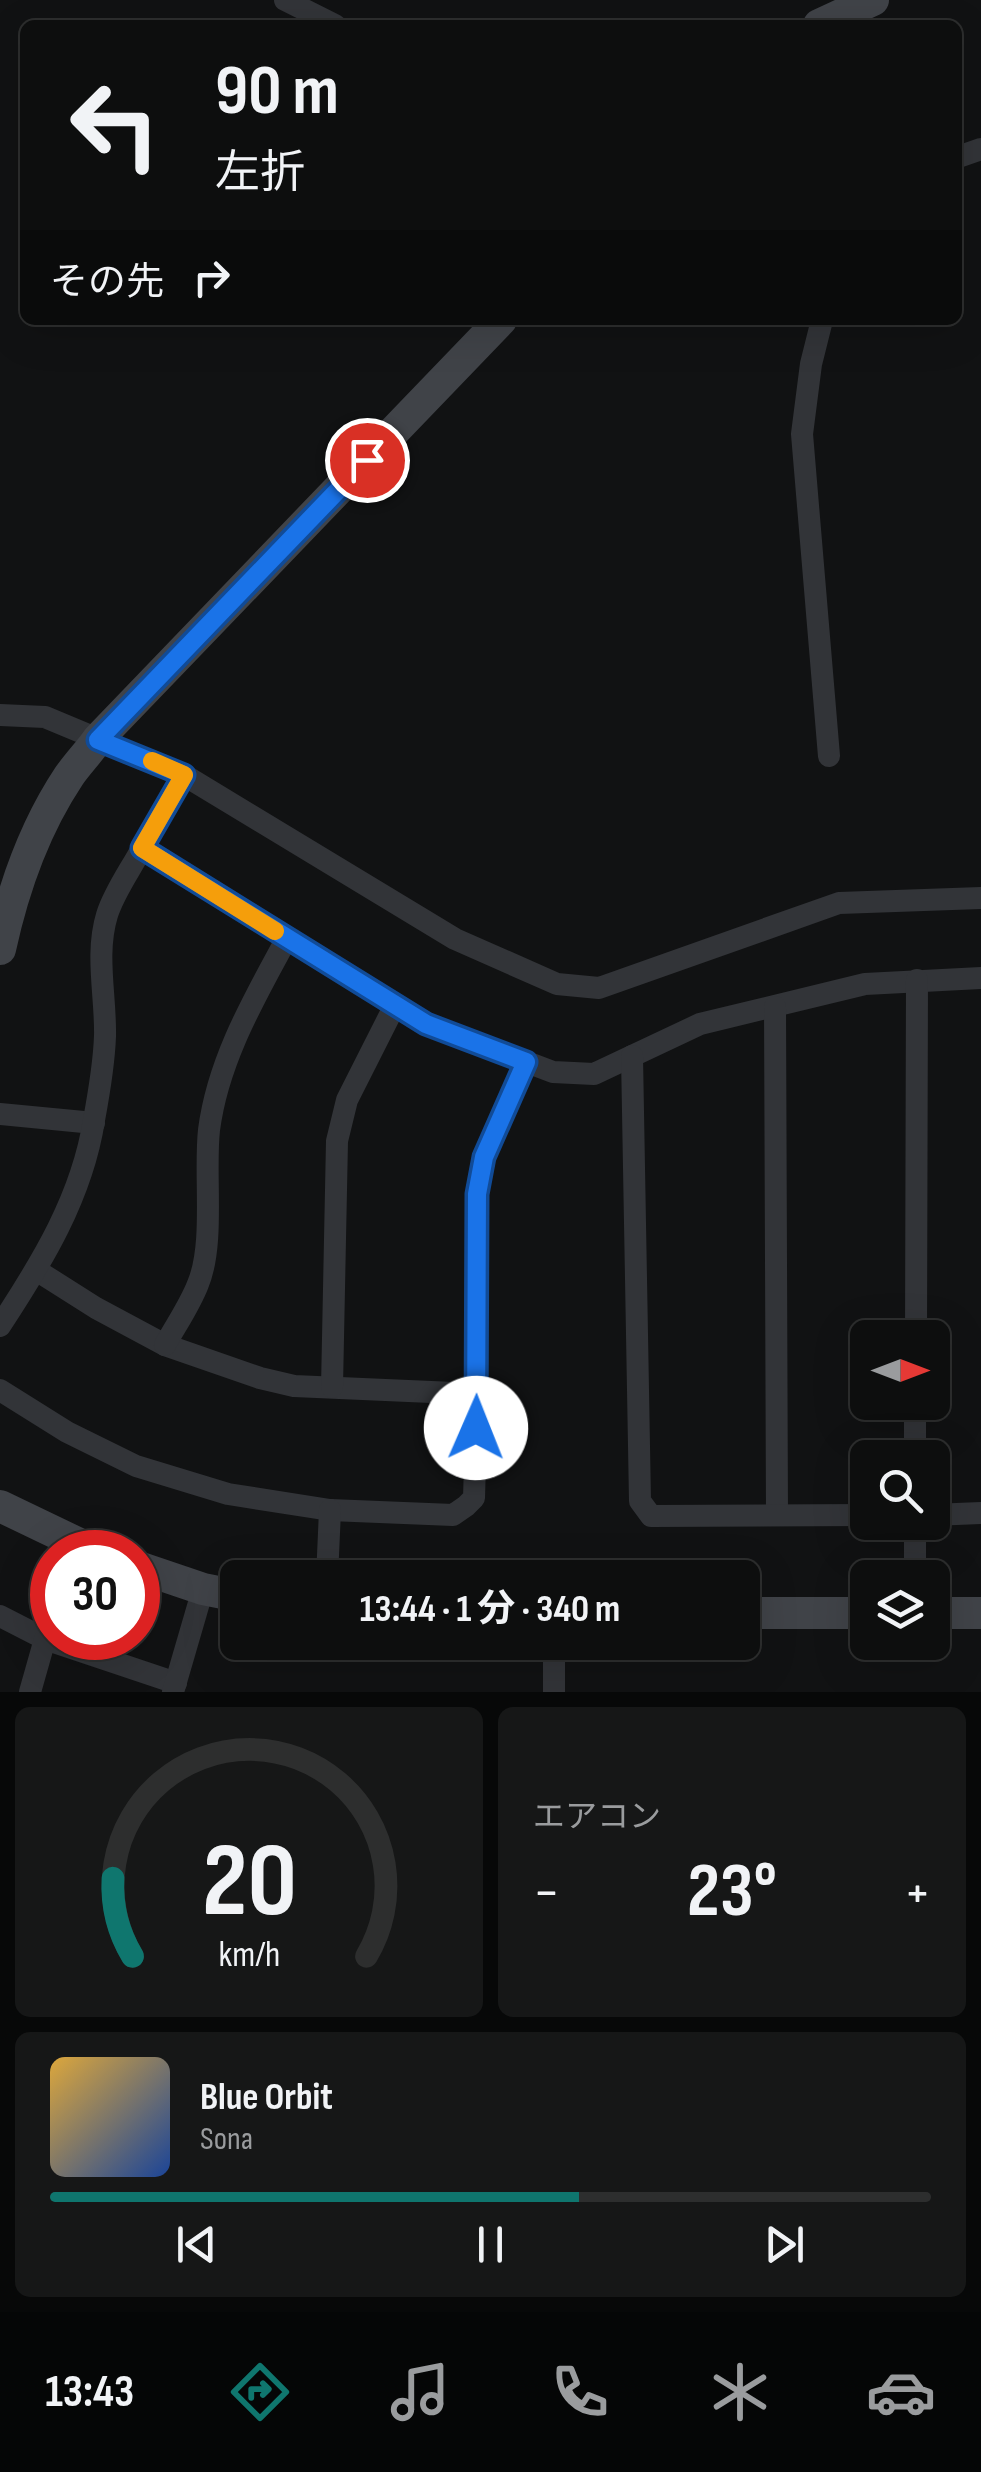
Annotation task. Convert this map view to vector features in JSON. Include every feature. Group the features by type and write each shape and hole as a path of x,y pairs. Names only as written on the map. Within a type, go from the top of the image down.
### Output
{"street":[{"path":"284,0 324,20"},
{"path":"829,20 873,0"},
{"path":"0,949 10,903 38,834 69,777 98,740 496,325"},
{"path":"821,325 810,364 802,434 829,756"},
{"path":"0,715 45,718 184,775 456,939 557,984 599,988 840,903 981,898"},
{"path":"0,1326 62,1223 94,1124 105,1037 102,937 107,912 184,775"},
{"path":"142,848 426,1024 553,1072 594,1074 700,1024 865,984 981,978"},
{"path":"165,1345 199,1282 205,1252 209,1130 221,1076 241,1024 287,938"},
{"path":"916,1320 917,980"},
{"path":"332,1388 337,1141 347,1100 395,1005"},
{"path":"775,1007 776,1514"},
{"path":"632,1056 640,1501 651,1516 850,1515"},
{"path":"0,1390 67,1432 136,1466 228,1494 330,1510 453,1515 474,1498 477,1194 484,1157 526,1062"},
{"path":"0,1114 94,1124"},
{"path":"36,1270 165,1345 260,1378 294,1386 477,1394"},
{"path":"0,1506 50,1530"},
{"path":"329,1560 330,1510"},
{"path":"950,1514 981,1513"},
{"path":"160,1575 220,1592"},
{"path":"101,1660 175,1688 202,1589"},
{"path":"760,1613 850,1612"},
{"path":"950,1612 981,1613"},
{"path":"0,1616 30,1631"},
{"path":"30,1692 39,1660"},
{"path":"554,1660 554,1692"}],"slow traffic":[{"path":"152,761 184,775 142,848 275,931"}],"route":[{"path":"367,460 98,740 184,775 142,848 426,1024 526,1062 484,1157 477,1194 476,1428"}]}
